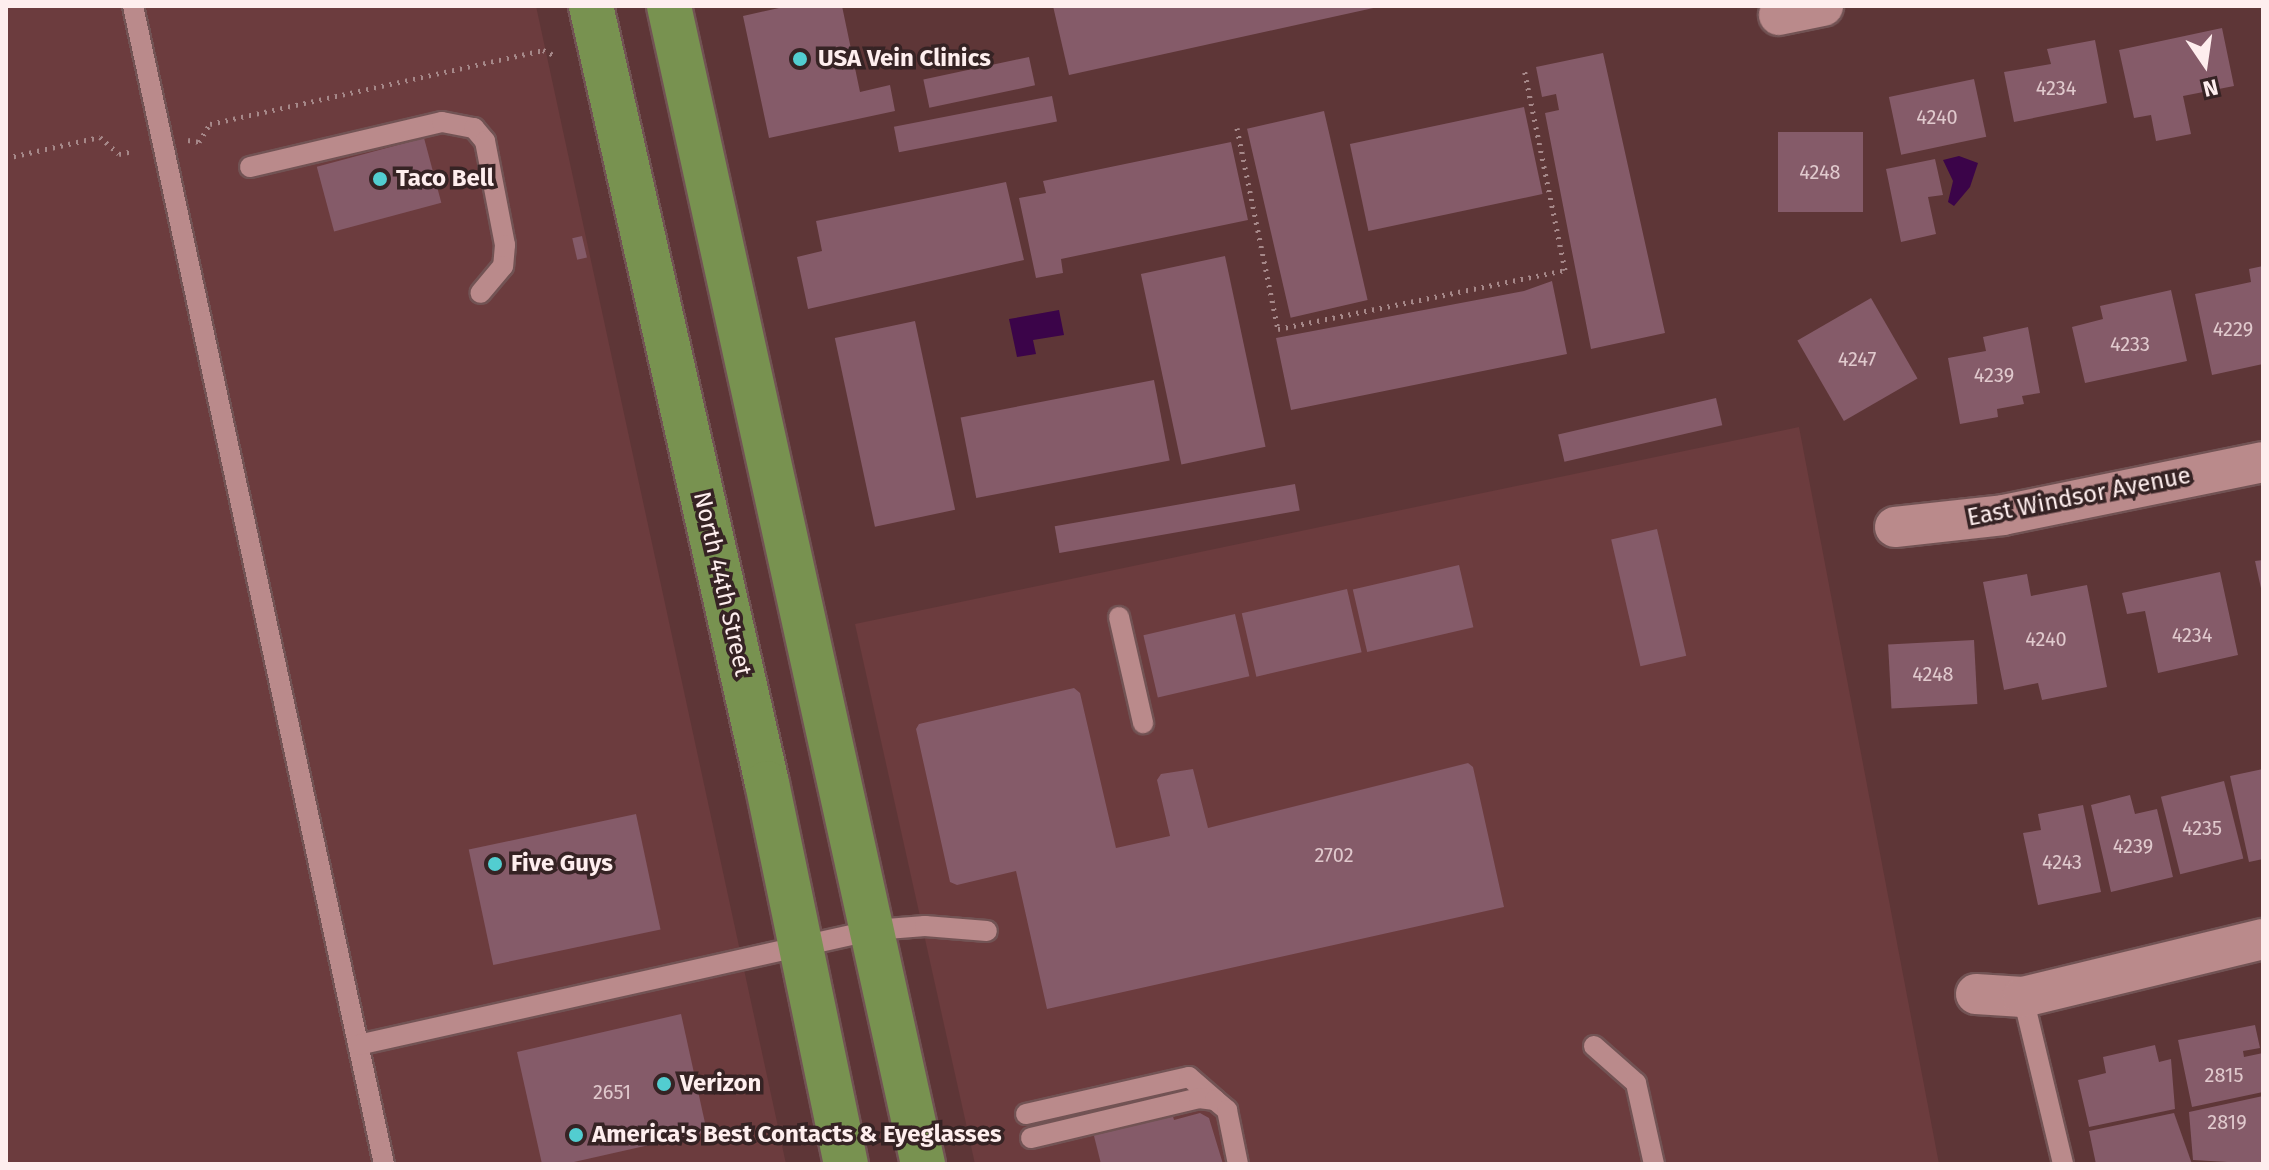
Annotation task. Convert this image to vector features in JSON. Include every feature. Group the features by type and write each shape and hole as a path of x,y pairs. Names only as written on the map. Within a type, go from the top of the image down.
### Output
{"main road":[{"name":"North 44th Street","path":"591,6 801,945 846,1164"},
{"path":"669,6 923,1164"}],"street":[{"path":"1779,15 1823,6"},
{"name":"East Windsor Avenue","path":"1895,527 2003,515 2263,462"},
{"path":"1976,994 2023,997 2263,939"}],"lane":[{"path":"133,6 384,1164"},
{"path":"250,167 442,122 474,128 485,141 505,245 503,266 480,293"},
{"path":"1119,617 1143,723"},
{"path":"358,1045 874,930 925,926 987,931"},
{"path":"2023,997 2063,1164"},
{"path":"1594,1046 1636,1083 1654,1164"},
{"path":"1026,1114 1189,1077 1227,1110 1238,1164"},
{"path":"1031,1138 1199,1098 1215,1100"}],"path":[{"path":"187,140 199,142 210,124 543,50 556,56"},
{"path":"1237,128 1278,329 1565,270 1524,69"},
{"path":"6,158 100,137 119,154 133,151"}],"shaded area":[{"path":"6,6 536,6 786,1164 6,1164"},
{"path":"1959,156 1978,163 1970,187 1954,206 1948,202 1953,181 1943,160"},
{"path":"1059,310 1064,335 1033,340 1036,354 1017,357 1009,319"},
{"path":"1799,427 1939,1164 975,1164 855,624"}],"building":[{"path":"788,6 842,6 860,92 890,85 895,111 769,138 743,16"},
{"path":"1053,6 1378,6 1378,7 1069,75"},
{"path":"2222,28 2234,86 2183,96 2191,134 2156,141 2151,115 2134,118 2119,50"},
{"path":"2095,40 2107,103 2014,122 2004,72 2051,64 2047,49"},
{"path":"1603,53 1665,333 1591,349 1545,113 1559,110 1556,94 1542,97 1536,67"},
{"path":"1029,57 1035,85 929,108 923,79"},
{"path":"1974,79 1986,137 1901,155 1889,97"},
{"path":"1052,96 1057,122 899,152 894,127"},
{"path":"1524,107 1543,194 1368,231 1350,144"},
{"path":"1324,111 1368,300 1291,318 1247,129"},
{"path":"1778,132 1863,132 1863,212 1778,212"},
{"path":"424,138 441,203 334,231 317,167"},
{"path":"1231,142 1248,220 1061,259 1063,273 1036,278 1019,198 1046,193 1043,181"},
{"path":"1935,159 1943,195 1928,197 1936,234 1901,242 1886,169"},
{"path":"1006,182 1024,260 808,309 797,257 822,251 816,221"},
{"path":"582,236 587,257 577,260 572,238"},
{"path":"1225,256 1266,447 1181,465 1141,274"},
{"path":"2263,266 2263,364 2212,375 2195,294 2251,282 2249,269"},
{"path":"1552,281 1567,354 1291,410 1276,338 1524,291"},
{"path":"2171,290 2187,361 2085,383 2072,327 2103,319 2100,306"},
{"path":"1871,298 1918,379 1844,421 1797,340"},
{"path":"915,321 955,510 875,527 835,338"},
{"path":"2028,327 2040,393 2022,396 2024,404 1997,409 1998,417 1960,424 1948,358 1986,351 1983,337"},
{"path":"1154,380 1170,460 976,498 961,418"},
{"path":"1716,398 1722,425 1564,462 1558,434"},
{"path":"1295,484 1300,511 1059,553 1055,526"},
{"path":"1657,529 1686,656 1640,666 1611,540"},
{"path":"2263,560 2263,592 2262,593 2255,561"},
{"path":"1459,565 1473,627 1367,652 1353,590"},
{"path":"2220,572 2238,655 2158,673 2145,611 2127,614 2122,593"},
{"path":"2027,574 2031,596 2087,585 2107,687 2042,700 2038,683 2004,690 1983,582"},
{"path":"1347,589 1362,652 1256,677 1242,613"},
{"path":"1235,614 1249,676 1158,698 1143,635"},
{"path":"1974,640 1977,704 1891,708 1888,645"},
{"path":"1074,688 1080,693 1116,848 1170,836 1157,780 1161,774 1193,769 1208,828 1468,763 1473,767 1504,907 1047,1009 1016,871 957,885 950,882 916,729 919,724"},
{"path":"2263,769 2263,859 2249,862 2230,776"},
{"path":"2224,781 2243,859 2180,874 2161,797"},
{"path":"2130,795 2135,814 2157,809 2173,877 2111,892 2091,805"},
{"path":"2083,805 2101,892 2038,905 2023,833 2041,830 2038,814"},
{"path":"636,814 661,929 493,965 469,850"},
{"path":"681,1014 707,1132 565,1164 542,1164 517,1052"},
{"path":"2255,1025 2260,1048 2243,1051 2244,1057 2263,1053 2263,1092 2192,1107 2178,1040"},
{"path":"2155,1045 2159,1062 2171,1059 2175,1109 2089,1127 2078,1080 2106,1073 2103,1057"},
{"path":"1161,1073 1174,1120 1200,1113 1209,1118 1223,1164 1101,1164 1093,1132 1135,1121 1125,1082"},
{"path":"2263,1096 2262,1164 2193,1160 2189,1112"},
{"path":"2174,1113 2192,1164 2096,1164 2089,1131"}],"place":[{"name":"USA Vein Clinics","path":"800,59"},
{"name":"Taco Bell","path":"380,179"},
{"name":"Five Guys","path":"495,864"},
{"name":"Verizon","path":"664,1084"},
{"name":"America's Best Contacts & Eyeglasses","path":"576,1135"}]}
